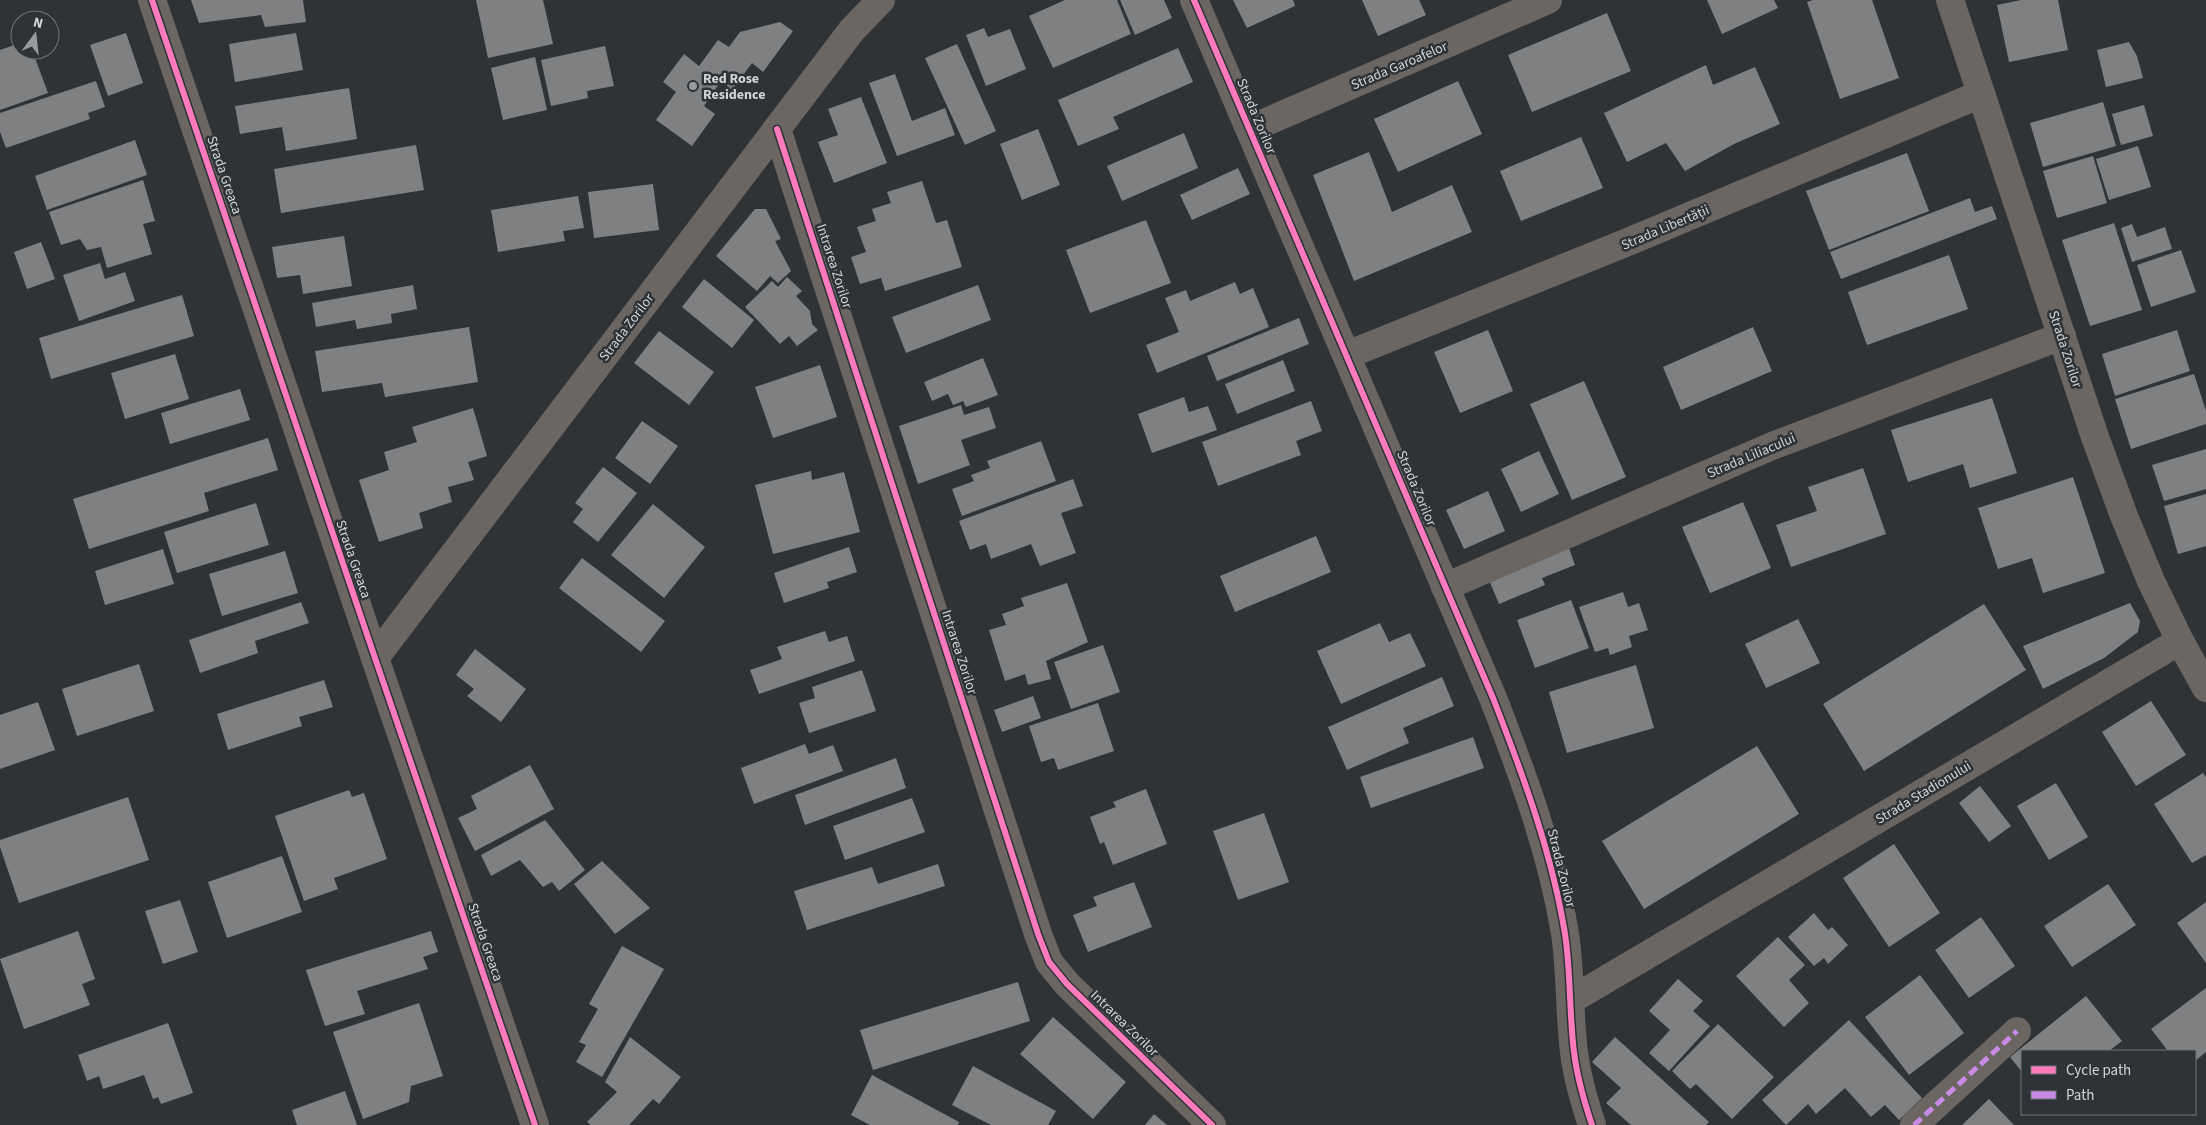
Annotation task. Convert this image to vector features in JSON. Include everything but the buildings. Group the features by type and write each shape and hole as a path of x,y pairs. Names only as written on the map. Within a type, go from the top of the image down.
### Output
{"street":[{"name":"Strada Greaca","path":"152,0 375,658 536,1125"},
{"name":"Strada Zorilor","path":"375,658 852,30 881,0"},
{"name":"Strada Zorilor","path":"1194,0 1493,698 1538,820 1565,934 1574,1050 1581,1093 1592,1125"},
{"name":"Strada Garoafelor","path":"1250,129 1548,0"},
{"name":"Strada Zorilor","path":"1950,0 2095,437 2124,516 2151,581 2180,641 2206,688"},
{"name":"Strada Libertății","path":"1347,355 1623,244 1981,94"},
{"name":"Intrarea Zorilor","path":"777,129 1038,934 1049,962 1067,984 1212,1125"},
{"name":"Strada Liliacului","path":"1445,586 1772,446 2062,336"},
{"name":"Strada Stadionului","path":"1571,1000 1668,945 2180,641"},
{"path":"1914,1125 2017,1031"}],"marked path":[{"path":"1914,1125 2017,1031"}],"cycle path":[{"path":"152,0 535,1125"},
{"path":"1194,0 1493,698 1526,785 1552,874 1565,934 1575,1061 1592,1125"},
{"path":"777,129 1038,934 1049,962 1067,984 1212,1125"}],"place":[{"name":"Red Rose Residence","path":"693,86"}]}
